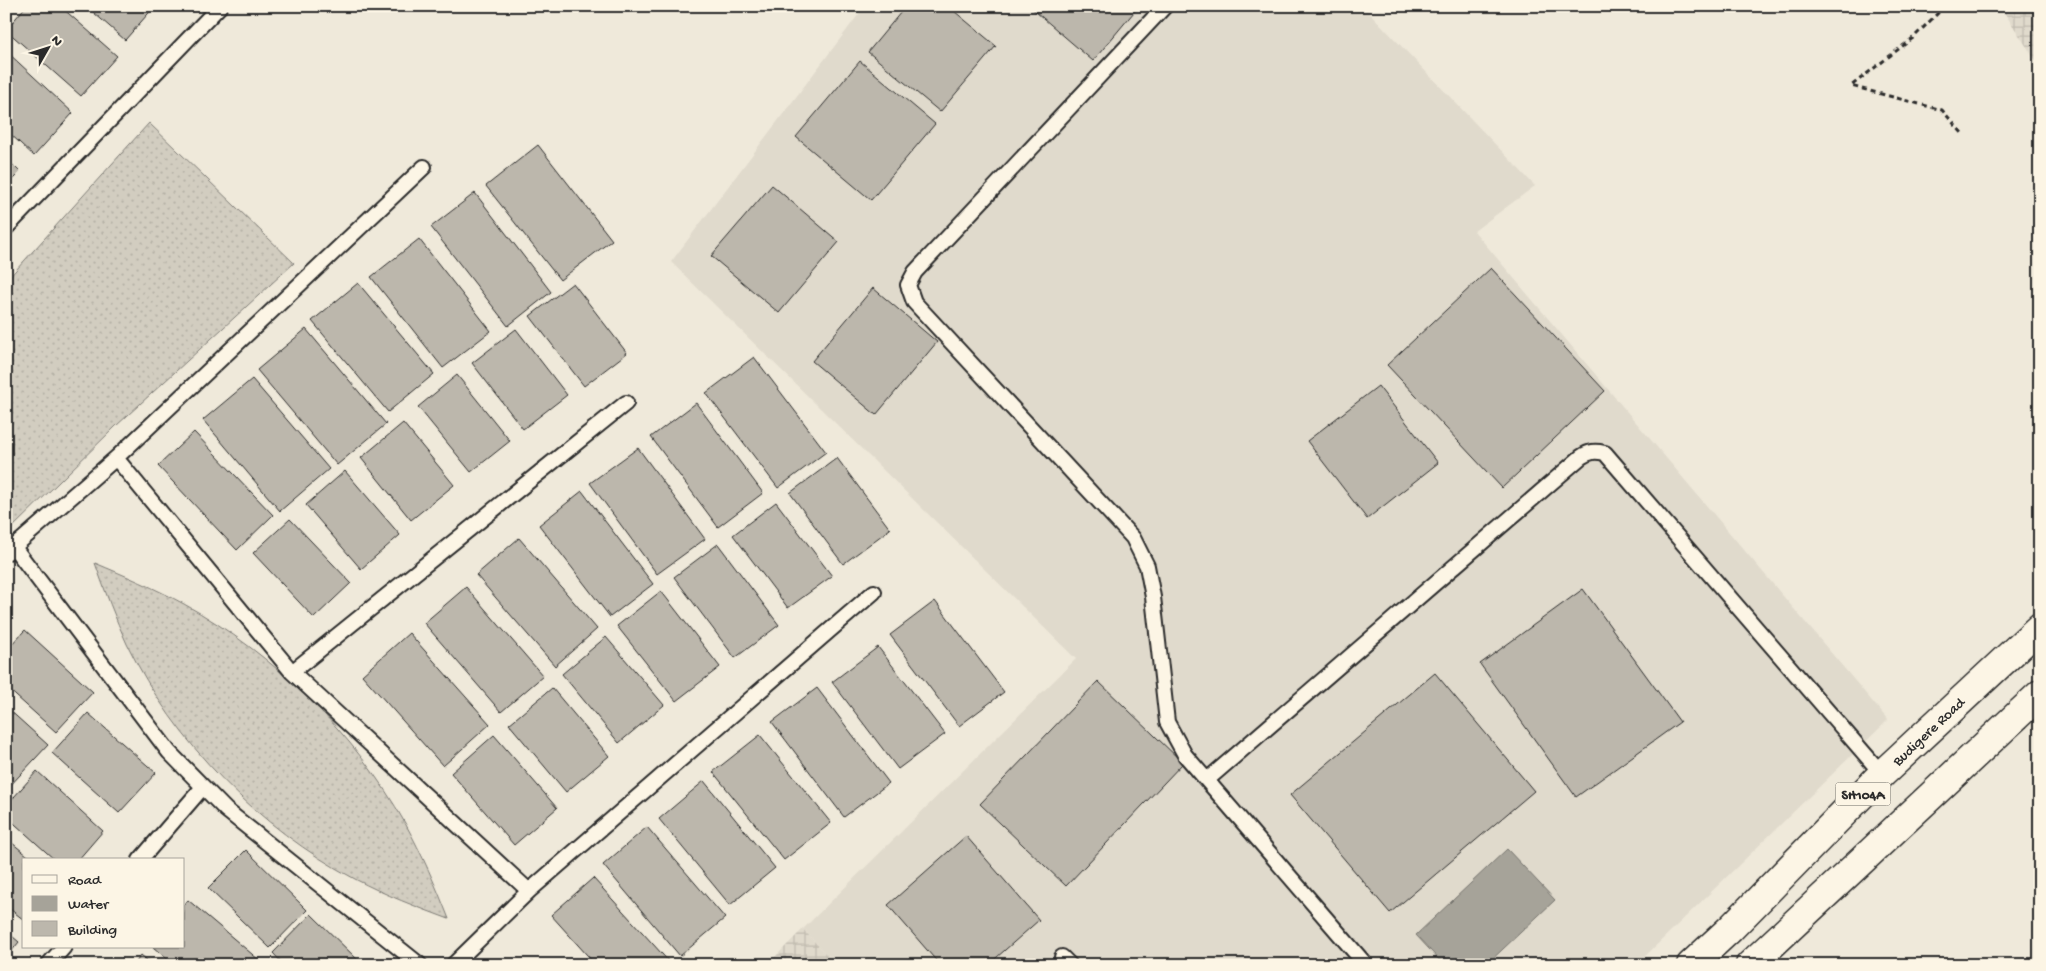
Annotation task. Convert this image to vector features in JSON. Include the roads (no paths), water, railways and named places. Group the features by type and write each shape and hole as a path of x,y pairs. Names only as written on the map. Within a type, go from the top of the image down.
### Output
{"main road":[{"name":"Budigere Road","path":"1692,965 1730,929 1882,774 2040,627"},
{"name":"SH104A","path":"1750,965 2040,694"}],"lane":[{"path":"6,228 220,6"},
{"path":"1165,6 915,272 908,285 914,302 1133,538 1147,566 1153,597 1167,722 1185,755 1366,965"},
{"path":"420,965 226,810 203,787 169,752 10,550 116,458 424,167"},
{"path":"292,672 626,403"},
{"path":"1207,780 1581,457 1588,452 1596,451 1605,453 1882,774"},
{"path":"116,458 292,672 529,891"},
{"path":"453,965 529,891 874,592"},
{"path":"142,858 203,787"},
{"path":"48,965 63,948"}],"water":[{"path":"1507,849 1555,900 1486,965 1444,965 1416,935"}]}
